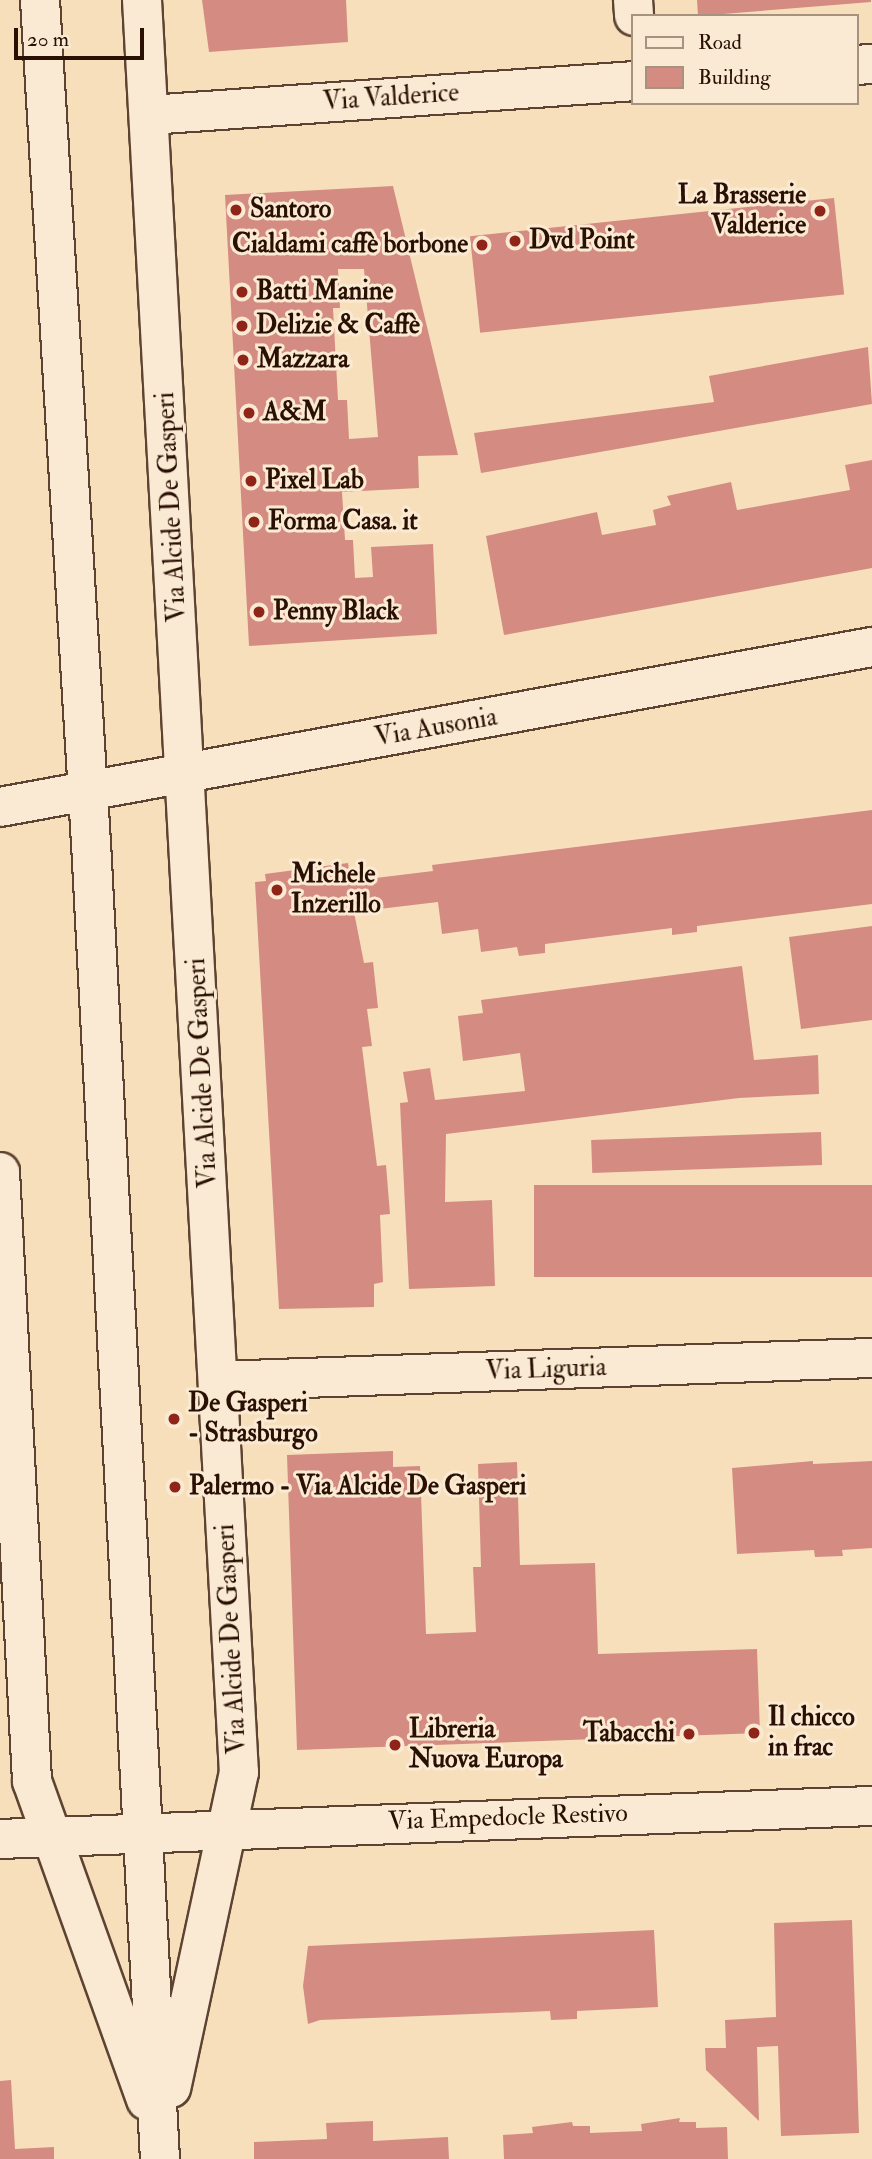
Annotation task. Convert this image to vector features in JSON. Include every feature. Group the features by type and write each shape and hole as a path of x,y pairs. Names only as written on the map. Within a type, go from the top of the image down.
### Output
{"street":[{"path":"40,0 88,791 160,2149"},
{"name":"Via Alcide De Gasperi","path":"142,0 187,773 239,1772 160,2149"},
{"name":"Via Valderice","path":"149,115 630,81"},
{"name":"Via Ausonia","path":"0,807 872,647"},
{"path":"0,1172 32,1781 48,1836 160,2149"},
{"name":"Via Liguria","path":"219,1381 872,1358"},
{"name":"Via Empedocle Restivo","path":"0,1839 872,1806"}],"building":[{"path":"202,0 346,0 348,42 209,52"},
{"path":"697,0 871,0 723,14 698,14"},
{"path":"393,186 458,455 418,456 419,488 342,492 345,540 353,540 355,578 373,577 371,547 433,544 437,634 249,646 225,195","holes":["338,269 364,269 378,437 349,439 347,400 338,400 333,308 340,308"]},
{"path":"834,198 844,294 480,333 470,236"},
{"path":"868,347 872,404 481,473 474,433 714,402 709,376"},
{"path":"872,460 872,568 504,635 486,536 597,512 602,535 656,525 653,510 671,505 667,496 731,482 737,510 850,490 845,465"},
{"path":"872,810 872,904 697,926 697,932 672,935 672,928 545,944 545,953 519,956 517,947 481,952 478,929 442,934 438,902 354,912 364,963 373,962 378,1008 367,1009 372,1046 362,1047 377,1166 386,1165 390,1214 380,1215 383,1282 374,1284 374,1307 279,1309 255,882 266,881 265,874 348,863 351,881 433,871 432,865"},
{"path":"872,926 872,1020 801,1029 789,937"},
{"path":"742,966 754,1060 818,1055 819,1094 739,1098 446,1134 445,1202 492,1200 495,1286 409,1289 400,1103 408,1102 403,1072 430,1068 435,1100 525,1091 520,1053 463,1061 458,1016 483,1013 481,1000"},
{"path":"821,1132 822,1165 592,1173 591,1140"},
{"path":"534,1185 872,1185 872,1277 534,1277"},
{"path":"393,1451 393,1467 420,1466 426,1634 476,1632 473,1567 481,1567 478,1464 517,1462 520,1565 595,1563 598,1654 757,1649 760,1733 297,1750 287,1455"},
{"path":"813,1461 813,1464 872,1461 872,1548 842,1550 843,1556 815,1557 814,1550 737,1554 732,1468"},
{"path":"852,1920 859,2133 781,2136 778,2046 757,2047 759,2121 706,2070 705,2048 726,2048 725,2020 776,2017 774,1923"},
{"path":"654,1930 658,2007 577,2011 577,2019 551,2020 550,2011 320,2020 308,2024 303,1986 308,1946"},
{"path":"11,2080 15,2149 54,2147 54,2159 0,2159 0,2081"},
{"path":"680,2118 679,2122 696,2122 696,2128 727,2127 728,2159 504,2159 503,2135 533,2133 532,2127 572,2122 573,2126 590,2126 590,2133 642,2131 641,2124"},
{"path":"373,2121 373,2141 448,2137 449,2159 254,2159 254,2142 327,2139 326,2123"}],"place":[{"name":"Santoro","path":"236,210"},
{"name":"La Brasserie Valderice","path":"820,211"},
{"name":"Dvd Point","path":"515,241"},
{"name":"Cialdami caffè borbone","path":"482,245"},
{"name":"Batti Manine","path":"242,292"},
{"name":"Delizie & Caffè","path":"242,326"},
{"name":"Mazzara","path":"243,360"},
{"name":"A&M","path":"249,413"},
{"name":"Pixel Lab","path":"251,481"},
{"name":"Forma Casa. it","path":"254,522"},
{"name":"Penny Black","path":"259,612"},
{"name":"Michele Inzerillo","path":"277,890"},
{"name":"De Gasperi - Strasburgo","path":"174,1419"},
{"name":"Palermo - Via Alcide De Gasperi","path":"175,1487"},
{"name":"Il chicco in frac","path":"754,1733"},
{"name":"Tabacchi","path":"689,1734"},
{"name":"Libreria Nuova Europa","path":"395,1745"}]}
